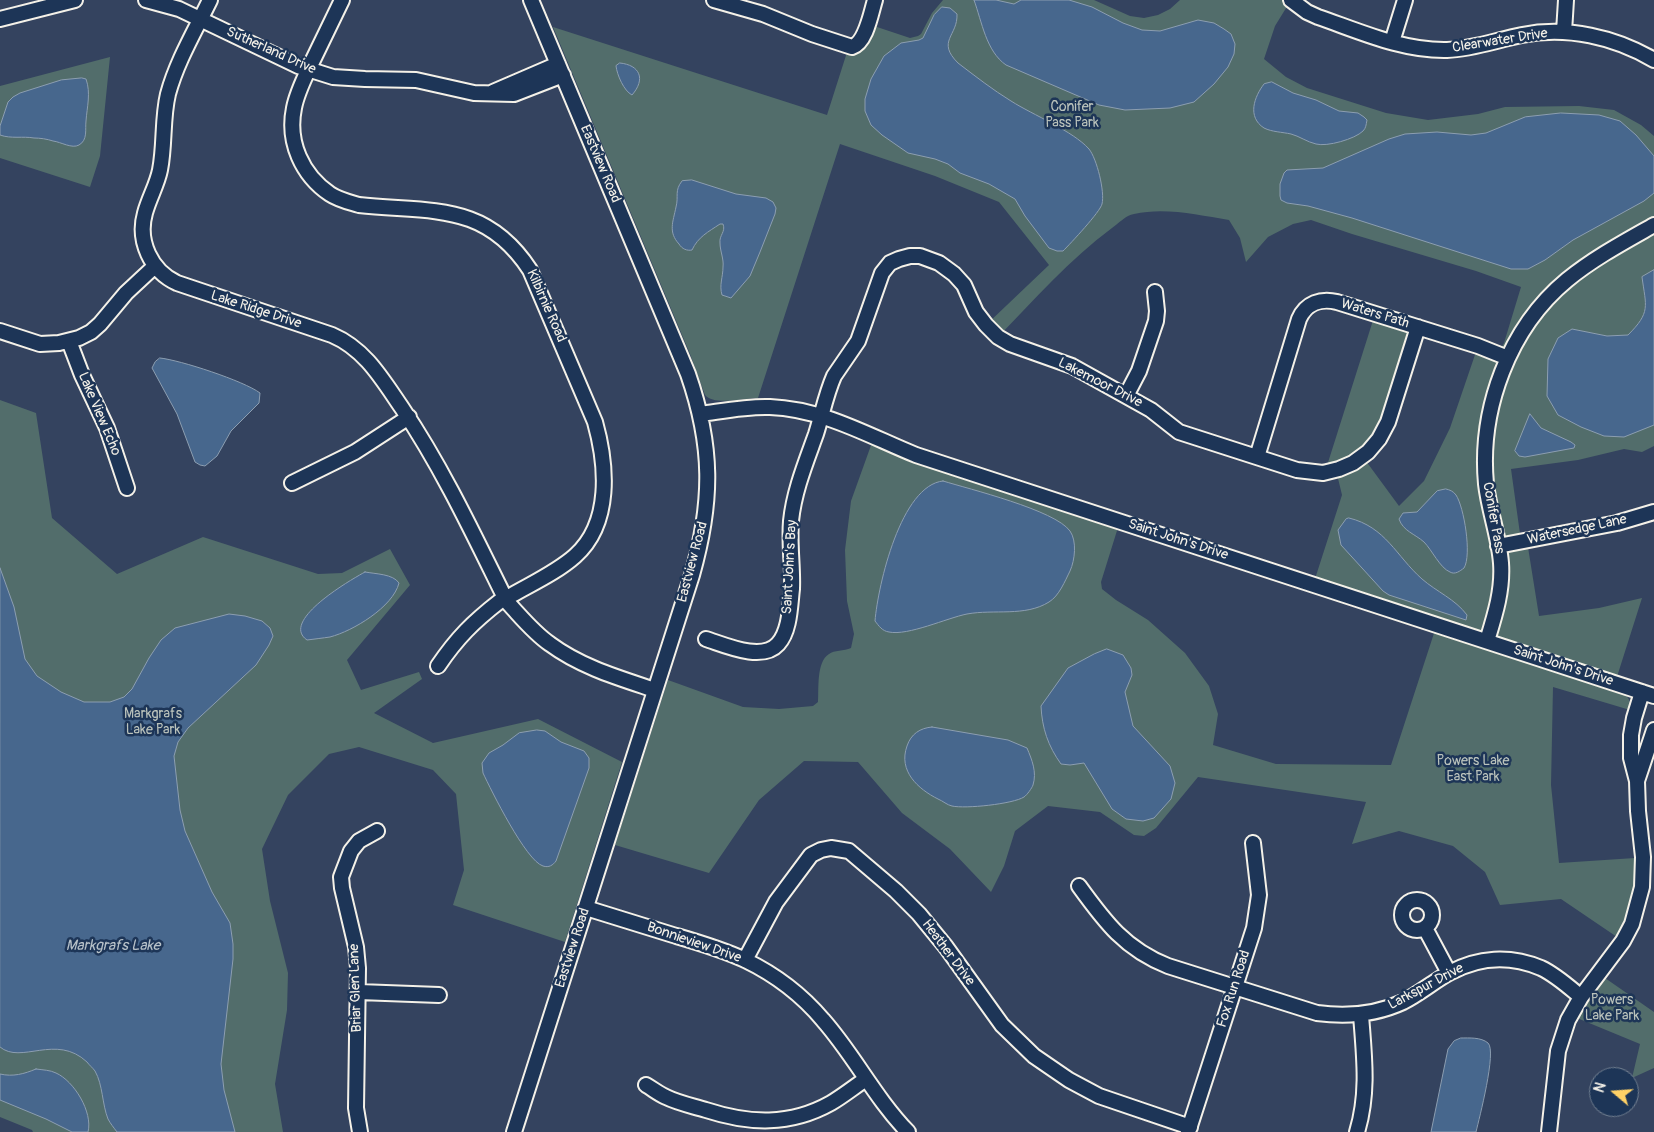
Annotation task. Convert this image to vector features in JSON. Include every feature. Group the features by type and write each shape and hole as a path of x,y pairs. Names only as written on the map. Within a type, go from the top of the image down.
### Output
{"street":[{"path":"0,19 75,0"},
{"name":"Sutherland Drive","path":"146,0 179,9 308,70 333,77 416,80 474,93 490,94 508,85 561,70"},
{"name":"Lake Ridge Drive","path":"210,0 180,63 164,112 160,173 144,218 144,241 148,255 155,266 166,277 176,283 326,333 346,342 359,351 372,364 430,450 506,598 531,628 564,654 598,670 655,690"},
{"name":"Kilbirnie Road","path":"342,0 296,98 293,116 293,137 297,169 331,195 345,201 374,207 448,212 482,224 513,247 530,270 595,422 600,442 604,482 600,512 591,537 564,565 506,598 470,625 438,666"},
{"name":"Eastview Road","path":"514,1132 692,575 704,525 707,498 707,466 701,414 682,359 532,0"},
{"path":"714,0 763,14 812,34 852,47 857,46 864,37 875,0"},
{"name":"Clearwater Drive","path":"1291,0 1307,12 1318,17 1392,42 1427,49 1469,48 1524,34 1564,32 1582,33 1599,38 1654,60"},
{"path":"1392,42 1405,0"},
{"path":"1564,32 1566,0"},
{"name":"Conifer Pass","path":"1487,641 1500,592 1501,562 1489,504 1485,445 1493,399 1508,358 1536,312 1566,280 1601,255 1654,225"},
{"name":"Lakemoor Drive","path":"822,416 834,376 860,337 880,275 893,262 903,257 914,255 939,262 954,274 964,286 980,318 1004,341 1069,365 1157,414 1179,432 1297,470 1316,473 1331,472 1342,468 1365,455 1380,439 1386,426 1418,327"},
{"path":"0,331 36,343 55,344 69,342 83,336 98,326 126,293 155,266"},
{"path":"1126,396 1140,371 1157,318 1155,292"},
{"name":"Waters Path","path":"1257,457 1299,319 1310,305 1322,300 1333,301 1418,327 1488,349 1508,358"},
{"name":"Lake View Echo","path":"69,342 107,428 128,488"},
{"name":"Saint John's Drive","path":"701,414 768,407 822,416 855,428 916,455 1648,694"},
{"name":"Saint John's Bay","path":"706,639 750,652 761,652 778,645 783,637 791,600 791,523 794,506 822,416"},
{"path":"292,483 355,452 408,417"},
{"name":"Watersedge Lane","path":"1498,546 1616,523 1654,512"},
{"path":"1549,1132 1558,1051 1568,1020 1582,997 1623,941 1632,924 1638,905 1644,872 1637,780 1631,758 1631,735 1634,718 1648,694"},
{"path":"1637,780 1654,730"},
{"name":"Briar Glen Lane","path":"360,1132 356,1108 359,992 356,946 341,877 351,851 360,841 377,831"},
{"name":"Fox Run Road","path":"1189,1130 1257,914 1259,894 1253,843"},
{"name":"Heather Drive","path":"745,960 776,902 811,855 831,848 848,851 896,891 919,914 946,947 1002,1025 1034,1056 1069,1080 1099,1096 1189,1130"},
{"name":"Larkspur Drive","path":"1079,886 1104,920 1120,937 1151,959 1317,1013 1338,1016 1361,1015 1384,1010 1403,1002 1449,973 1464,966 1481,961 1499,959 1521,961 1542,969 1582,997"},
{"name":"Bonnieview Drive","path":"586,908 708,946 745,960 771,974 810,1006 836,1035 866,1079 908,1132"},
{"path":"1425,928 1449,973"},
{"path":"359,992 439,994"},
{"path":"1357,1132 1364,1102 1366,1080 1361,1015"},
{"path":"646,1085 667,1098 742,1120 765,1122 787,1119 810,1112 831,1103 866,1079"}],"green space":[{"name":"Conifer Pass Park","path":"943,0 1094,0 1130,16 1144,18 1158,15 1170,9 1180,0 1291,0 1275,26 1264,59 1286,77 1307,88 1386,113 1428,120 1478,114 1505,107 1579,106 1614,110 1641,125 1654,136 1654,446 1642,452 1624,449 1578,460 1511,469 1521,541 1527,541 1539,616 1599,608 1642,598 1615,683 1630,702 1630,710 1553,687 1551,785 1559,863 1635,858 1631,899 1617,937 1561,899 1500,905 1485,872 1453,846 1399,831 1352,844 1366,802 1198,777 1156,828 1144,836 1134,835 1100,812 1048,806 1015,831 1004,866 991,892 950,849 902,813 858,762 804,761 759,800 709,873 615,845 668,680 743,707 779,709 813,706 818,702 819,676 822,663 831,653 851,648 854,634 847,601 845,550 851,501 874,437 1120,521 1101,582 1102,589 1148,620 1185,653 1209,686 1218,714 1213,745 1276,764 1391,765 1437,624 1313,585 1342,495 1336,470 1325,472 1375,314 1418,327 1389,418 1363,457 1399,506 1424,481 1450,428 1478,346 1498,353 1504,343 1521,287 1476,271 1311,220 1293,224 1268,237 1246,262 1240,238 1229,220 1182,212 1146,212 1128,216 1096,240 1053,280 998,337 986,325 1049,265 999,202 935,176 840,144 758,398 722,401 705,395 690,354 553,27 827,115 849,46 868,24 910,38 918,36 921,34 932,13"},
{"path":"110,57 100,156 90,187 0,158 0,86"},
{"name":"Markgrafs Lake Park","path":"0,400 36,413 52,518 117,574 203,537 318,574 342,573 390,549 410,585 347,660 361,690 419,672 422,679 374,713 433,743 538,719 622,762 565,942 453,905 464,870 456,794 433,770 359,747 329,754 288,795 262,849 270,901 288,973 287,1010 275,1084 283,1132 33,1132 0,1117"},
{"name":"Powers Lake Park","path":"1605,978 1654,1012 1654,1068 1639,1075 1639,1067 1635,1067 1640,1044 1577,1018"}],"water":[{"path":"974,0 996,0 1014,4 1021,0 1069,0 1092,7 1123,23 1142,30 1160,31 1198,20 1214,23 1231,34 1235,44 1234,54 1228,67 1214,84 1194,102 1170,108 1125,110 1099,105 1006,65 999,59 989,44"},
{"path":"942,7 950,8 957,14 948,44 952,55 958,63 1004,97 1082,142 1092,154 1101,184 1102,204 1091,220 1063,251 1049,248 1015,199 989,184 960,173 948,164 908,153 871,125 865,111 865,99 871,79 884,56 901,43 923,38 934,15"},
{"path":"620,63 627,64 639,74 639,84 632,95 626,90 619,78 616,66"},
{"path":"86,79 88,100 85,137 82,143 73,146 44,139 0,135 0,126 8,102 13,97 61,80"},
{"path":"1272,82 1293,93 1316,100 1339,111 1358,113 1367,120 1365,129 1348,139 1321,145 1291,134 1264,128 1255,118 1255,101 1264,84"},
{"path":"1561,113 1599,115 1620,121 1636,135 1654,156 1654,193 1644,201 1573,240 1545,260 1528,269 1511,269 1352,218 1281,200 1280,184 1287,170 1323,168 1389,139 1405,134 1437,132 1471,135 1486,133 1525,117"},
{"path":"692,180 736,194 766,198 773,202 776,208 750,276 731,298 722,295 721,291 723,264 720,240 724,229 723,224 720,224 704,235 692,250 686,250 682,247 673,235 672,227 678,188 682,181"},
{"path":"1654,270 1654,425 1624,437 1604,436 1558,415 1547,396 1548,359 1558,338 1572,329 1607,336 1628,335 1644,314 1645,295 1642,277"},
{"path":"160,358 212,372 260,393 259,403 231,431 217,456 205,466 195,462 177,414 152,368"},
{"path":"1530,414 1541,428 1571,442 1575,445 1574,448 1525,457 1519,456 1515,451"},
{"path":"943,481 1030,508 1061,523 1070,531 1074,540 1073,562 1064,584 1053,599 1040,607 1030,610 967,614 897,633 884,631 879,626 875,621 877,605 894,539 915,500 928,487"},
{"path":"1446,489 1454,493 1459,501 1467,542 1464,568 1454,573 1446,570 1424,542 1406,529 1399,519 1403,513 1417,512 1437,491"},
{"path":"1349,518 1362,522 1382,535 1422,579 1462,609 1467,615 1466,620 1389,595 1383,591 1341,545 1338,530 1346,519"},
{"name":"Markgrafs Lake","path":"0,568 14,607 25,659 37,676 61,692 84,702 110,702 124,697 132,689 161,640 175,628 229,614 262,621 270,628 273,636 256,665 188,728 178,742 174,756 180,810 185,831 212,892 230,923 233,959 221,1064 224,1090 235,1132 117,1132 108,1119 98,1076 87,1062 75,1054 63,1050 51,1049 18,1053 8,1052 0,1047"},
{"path":"365,572 389,576 399,583 389,601 371,617 350,629 330,637 307,640 301,632 302,622 310,612 334,592"},
{"path":"1107,649 1123,655 1131,668 1132,675 1125,692 1133,726 1170,766 1175,783 1171,799 1154,818 1143,821 1126,819 1112,809 1084,763 1061,764 1049,744 1043,722 1041,706 1068,668"},
{"path":"932,727 1008,740 1027,748 1034,771 1032,788 1025,796 1018,800 978,806 952,806 931,795 923,790 912,778 905,763 905,755 907,746 914,735 920,730"},
{"path":"537,730 545,731 561,742 584,751 589,758 589,768 556,861 547,867 536,861 519,839 487,782 483,773 482,763 489,753 519,733"},
{"path":"1461,1038 1482,1040 1488,1043 1490,1049 1489,1071 1476,1132 1431,1132 1448,1049 1454,1041"},
{"path":"36,1069 56,1073 63,1077 75,1090 81,1098 88,1115 88,1132 72,1132 0,1100 0,1074 18,1074"}],"park label":[{"name":"Powers Lake East Park","path":"1473,770"}]}
